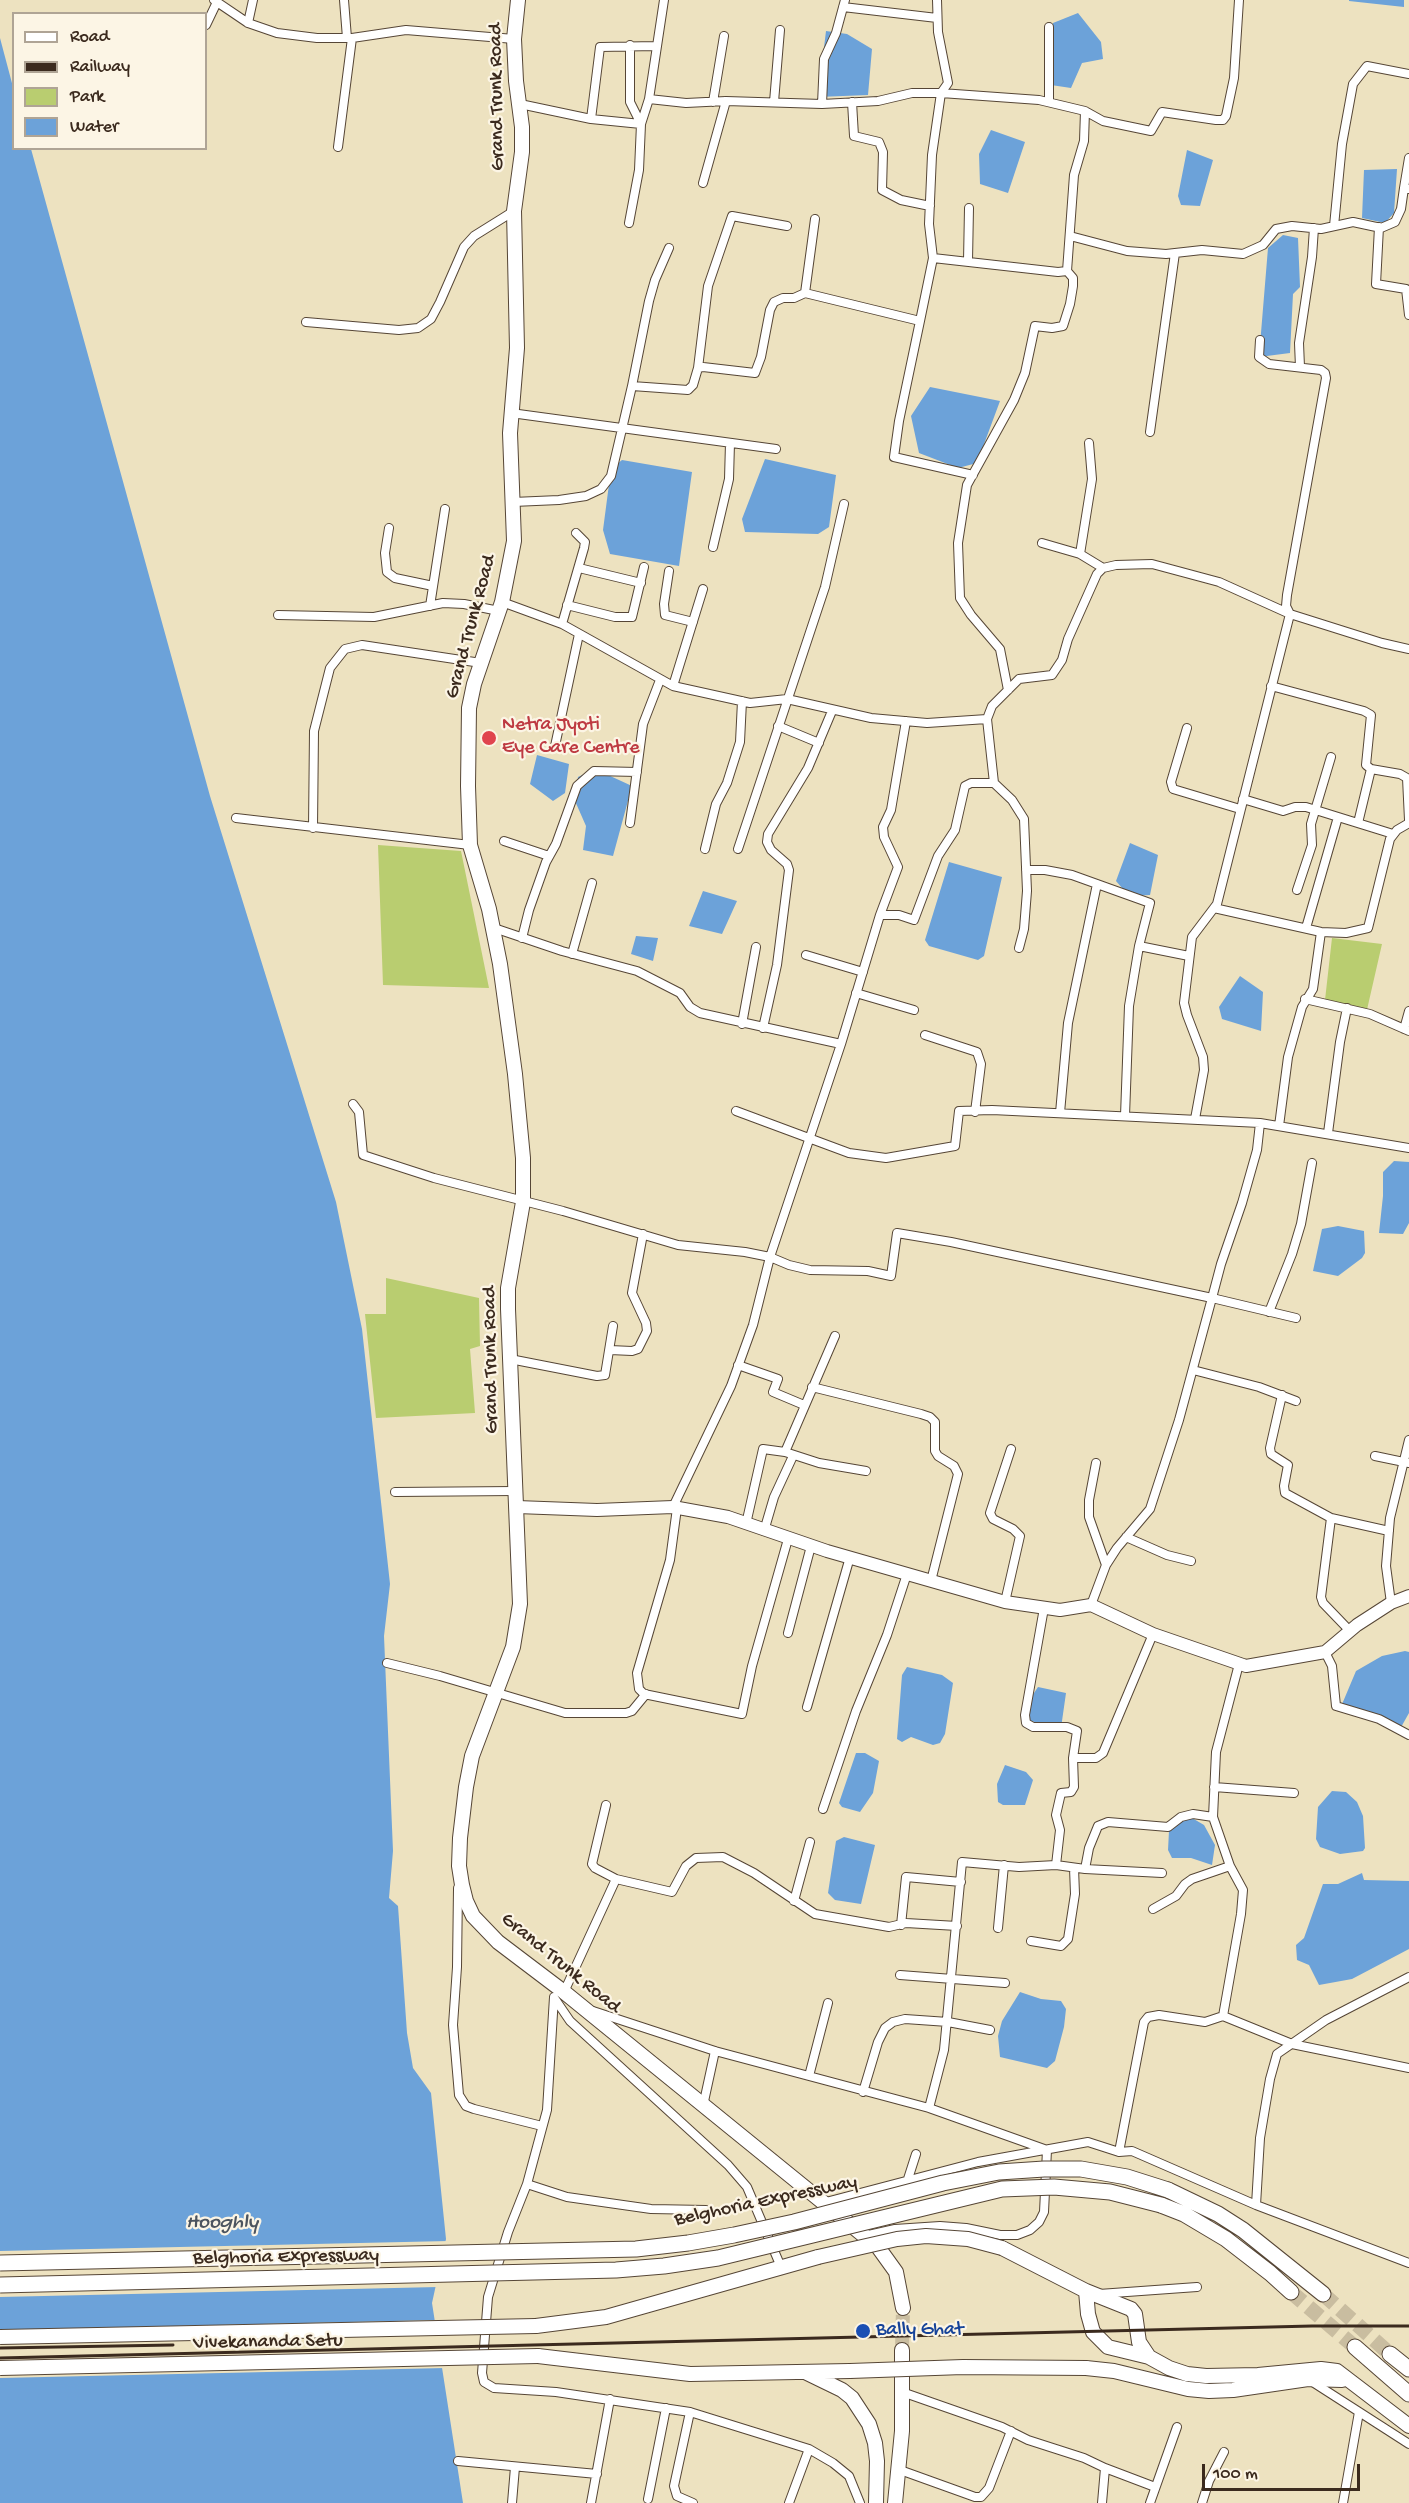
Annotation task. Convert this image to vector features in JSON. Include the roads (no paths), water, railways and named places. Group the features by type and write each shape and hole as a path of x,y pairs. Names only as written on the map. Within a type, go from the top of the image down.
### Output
{"highway":[{"name":"Belghoria Expressway","path":"0,2263 636,2248 688,2243 734,2235 795,2222 943,2183 999,2172 1044,2169 1093,2171 1127,2177 1168,2190 1218,2214 1243,2230 1323,2294"},
{"name":"Belghoria Expressway","path":"0,2285 616,2270 663,2266 718,2258 1002,2189 1065,2188 1110,2192 1161,2205 1184,2214 1226,2239 1270,2272 1291,2292"},
{"path":"1355,2348 1409,2394"},
{"path":"1390,2354 1409,2369"}],"main road":[{"name":"Grand Trunk Road","path":"518,0 514,39 522,152 514,211 517,348 510,443 513,558 501,606 481,663 469,708 470,845 494,928 520,1114 523,1158 523,1202 508,1288 519,1559 518,1626 513,1647 472,1756 462,1813 459,1866 466,1901 473,1916 506,1949 549,1982 559,1995 584,2008 821,2203 878,2247 897,2272 903,2308"},
{"name":"Vivekananda Setu","path":"0,2337 536,2326 582,2321 622,2313 818,2257 926,2236 968,2239 1002,2248 1091,2293 1131,2309 1135,2314 1139,2342 1149,2357"},
{"path":"1091,2293 1088,2314 1096,2338 1108,2347 1149,2357 1169,2368 1206,2376 1353,2382"},
{"path":"895,2503 900,2470 902,2350"},
{"name":"Vivekananda Setu","path":"0,2368 537,2356 690,2374 972,2367 1086,2368 1114,2371 1188,2389 1209,2391 1233,2390 1282,2378"},
{"path":"1282,2378 1330,2369 1337,2371 1409,2426"},
{"path":"803,2371 842,2390 861,2410 875,2443 876,2503"}],"street":[{"path":"248,22 253,0"},
{"path":"338,147 350,38 344,0"},
{"path":"629,224 639,170 641,124 649,99 664,0"},
{"path":"937,0 938,32 948,83 941,93 932,155 930,206 933,258 899,421 894,457 973,474"},
{"path":"649,99 686,103 726,100 822,104 878,101 912,93 941,93 1049,102 1085,111 1103,121 1148,131 1154,128 1162,112 1222,120 1226,116 1234,78 1239,0"},
{"path":"207,22 215,1 248,22 277,33 317,38 350,38 406,30 514,39"},
{"path":"822,104 824,59 836,33 844,4 938,18"},
{"path":"1049,27 1049,102"},
{"path":"774,102 780,30"},
{"path":"713,102 724,36"},
{"path":"630,45 630,102 641,124"},
{"path":"591,119 600,47 656,46"},
{"path":"1334,226 1342,144 1353,84 1367,66 1409,74"},
{"path":"703,183 726,100"},
{"path":"852,102 854,136 879,142 883,152 882,190 901,200 930,206"},
{"path":"520,104 591,119 641,124"},
{"path":"1066,271 1074,176 1084,141 1085,111"},
{"path":"1070,236 1127,250 1175,253 1202,250 1242,254 1263,245 1276,228 1292,226 1314,228 1353,222 1378,227 1395,222 1401,209 1406,189 1409,158"},
{"path":"968,261 969,208"},
{"path":"306,322 399,330 418,328 431,319 464,247 474,236 514,211"},
{"path":"632,387 688,390 693,385 698,368 708,286 732,216 787,226"},
{"path":"805,293 815,219"},
{"path":"1378,227 1376,284 1406,289 1409,315"},
{"path":"1300,367 1299,344 1314,228"},
{"path":"513,502 586,496 601,489 611,476 652,290 669,248"},
{"path":"1150,432 1175,253"},
{"path":"933,258 1066,271"},
{"path":"1008,690 1000,649 971,615 960,598 958,543 967,485 1014,400 1025,373 1035,326 1052,328 1063,326 1073,286 1073,278 1066,271"},
{"path":"698,368 755,373 774,302 783,298 795,298 805,293 920,321"},
{"path":"1195,1119 1204,1070 1203,1057 1184,1003 1192,937 1216,904 1290,614 1286,606 1287,596 1326,378 1325,373 1321,370 1269,364 1259,357 1260,340"},
{"path":"511,413 776,449"},
{"path":"713,547 729,479 730,443"},
{"path":"1080,554 1092,479 1089,443"},
{"path":"738,849 825,587 844,504"},
{"path":"430,606 445,508"},
{"path":"389,528 386,553 387,572 395,578 433,586"},
{"path":"562,624 585,542 576,533"},
{"path":"1042,543 1080,554 1103,568"},
{"path":"1019,948 1024,929 1026,870 1024,819 1012,800 994,783 987,719 992,706 1019,679 1052,675 1062,660 1068,639 1096,574 1103,568 1116,565 1152,564 1219,582 1290,614 1382,643 1409,649"},
{"path":"567,605 624,619 632,617 644,567"},
{"path":"579,568 642,583"},
{"path":"669,571 664,604 665,615 693,622"},
{"path":"673,686 703,588"},
{"path":"278,615 374,617 430,606 464,604 501,606 562,624 673,686 750,703 788,699 832,711 871,718 927,723 987,719"},
{"path":"555,746 579,634"},
{"path":"313,828 314,731 330,668 345,649 362,645 481,663"},
{"path":"630,823 643,724 660,680"},
{"path":"1214,908 1321,932 1346,933 1368,928 1386,852 1393,834 1409,821 1407,778 1400,774 1371,769 1366,765 1371,715 1364,711 1271,686"},
{"path":"705,849 716,804 727,783 740,742 742,701"},
{"path":"764,1028 777,964 789,870 787,864 771,850 767,842 768,834 808,768 832,711"},
{"path":"788,1539 752,1666 742,1714 646,1694 639,1689 637,1673 668,1568 675,1508 717,1418 753,1325 770,1257 808,1136 841,1044 880,915 898,867 884,837 883,827 891,810 906,721"},
{"path":"778,726 819,743"},
{"path":"1187,729 1171,782 1173,789 1240,809"},
{"path":"1297,890 1312,845 1311,824 1331,757"},
{"path":"1358,823 1371,769"},
{"path":"522,938 529,910 578,786 594,771 637,772"},
{"path":"880,915 898,915 914,920 938,856 955,830 965,786 971,783 994,783"},
{"path":"1243,799 1284,811 1301,806 1393,834"},
{"path":"1306,928 1338,817"},
{"path":"236,819 470,845"},
{"path":"504,841 549,856"},
{"path":"1026,870 1045,870 1072,875 1150,903 1139,946 1129,1006 1125,1116"},
{"path":"572,954 592,883"},
{"path":"1060,1113 1068,1023 1097,884"},
{"path":"494,928 572,954 638,971 680,993 695,1011 742,1024 841,1044"},
{"path":"1279,1126 1288,1057 1298,1018 1305,999 1313,989 1321,932"},
{"path":"1139,946 1189,956"},
{"path":"742,1024 756,947"},
{"path":"806,955 863,972"},
{"path":"856,993 914,1010"},
{"path":"1305,999 1370,1014 1406,1030 1409,1011"},
{"path":"1328,1133 1340,1042 1347,1008"},
{"path":"925,1035 977,1052 981,1064 975,1112"},
{"path":"353,1104 359,1112 363,1155 434,1178 563,1211 691,1248 770,1257 810,1270 868,1271 891,1276 897,1233 951,1242 1296,1318"},
{"path":"736,1111 849,1153 886,1158 955,1146 959,1111 992,1110 1260,1123 1409,1148"},
{"path":"1091,1605 1106,1565 1150,1509 1193,1370 1221,1264 1242,1203 1257,1150 1260,1123"},
{"path":"1269,1312 1301,1224 1312,1163"},
{"path":"610,1350 638,1349 647,1331 646,1323 632,1293 643,1234"},
{"path":"510,1359 597,1376 606,1373 613,1326"},
{"path":"764,1531 804,1405 835,1335"},
{"path":"738,1365 778,1379 773,1392 804,1405"},
{"path":"1193,1370 1296,1401"},
{"path":"812,1387 921,1414 930,1417 935,1422 935,1451 938,1456 954,1466 958,1474 931,1581"},
{"path":"1282,1395 1270,1448 1271,1454 1288,1465 1284,1490 1293,1499 1331,1518 1389,1531"},
{"path":"1391,1603 1386,1566 1390,1518 1406,1462 1409,1440"},
{"path":"746,1524 763,1449 866,1471"},
{"path":"1005,1602 1020,1536 1013,1528 991,1518 990,1513 1011,1449"},
{"path":"1375,1456 1406,1462"},
{"path":"1096,1463 1088,1509 1089,1518 1106,1565"},
{"path":"395,1492 515,1491"},
{"path":"517,1507 597,1510 675,1508 728,1517 788,1539 1005,1602 1060,1610 1091,1605 1153,1634 1246,1666 1325,1652 1349,1630 1391,1603 1409,1596"},
{"path":"1331,1518 1321,1597 1323,1603 1349,1630"},
{"path":"1126,1537 1167,1555 1191,1561"},
{"path":"788,1633 811,1546"},
{"path":"807,1707 850,1557"},
{"path":"823,1809 856,1711 887,1635 907,1574"},
{"path":"1044,1608 1025,1715 1026,1723 1033,1727 1067,1726 1077,1731 1073,1758 1074,1787 1071,1792 1061,1793 1056,1815 1060,1830 1056,1865"},
{"path":"1073,1758 1096,1758 1103,1753 1153,1634"},
{"path":"1325,1652 1332,1666 1336,1706 1379,1719 1409,1735"},
{"path":"387,1663 497,1692 551,1710 577,1714 630,1712 646,1694"},
{"path":"1223,2016 1243,1890 1230,1866 1213,1817 1214,1787 1216,1752 1239,1664"},
{"path":"1214,1787 1294,1793"},
{"path":"606,1805 592,1864 595,1868 616,1879 672,1892 686,1866 696,1858 723,1857 754,1873 815,1914 889,1927 918,1923 957,1926"},
{"path":"1085,1869 1089,1848 1098,1826 1108,1822 1168,1827 1181,1817 1193,1814 1213,1817"},
{"path":"794,1901 810,1842"},
{"path":"929,2108 944,2050 948,2022 963,1862 1019,1867 1056,1865 1085,1869 1162,1873"},
{"path":"998,1928 1004,1865"},
{"path":"459,1866 457,1967 453,2025 459,2095 466,2106 474,2109 542,2126"},
{"path":"1154,1909 1176,1896 1192,1879 1230,1866"},
{"path":"1031,1941 1061,1946 1068,1939 1075,1894 1074,1868"},
{"path":"901,1925 906,1877 961,1882"},
{"path":"616,1879 559,1995 550,2094 527,2184 508,2232 488,2297 482,2373 484,2382 494,2388 536,2389 690,2412 809,2449 833,2463 849,2476 860,2503"},
{"path":"900,1976 952,1977 1005,1983"},
{"path":"1256,2205 1260,2138 1270,2079 1277,2054 1326,2020 1409,1977"},
{"path":"559,1995 570,2021 728,2165 747,2187 781,2267"},
{"path":"808,2076 828,2003"},
{"path":"584,2008 715,2050 863,2092 929,2108 1047,2150"},
{"path":"1119,2152 1144,2022 1148,2017 1159,2015 1205,2022 1223,2016 1292,2044 1409,2068"},
{"path":"863,2092 878,2042 885,2028 893,2022 905,2019 948,2022 990,2030"},
{"path":"703,2106 715,2050"},
{"path":"821,2203 978,2162 1088,2142 1119,2152 1132,2151 1160,2161 1256,2205 1409,2263"},
{"path":"864,2236 895,2229 940,2226 966,2228 1000,2235 1017,2235 1030,2230 1039,2222 1044,2212 1047,2150"},
{"path":"907,2181 916,2154"},
{"path":"527,2184 567,2197 651,2209 706,2210"},
{"path":"1091,2293 1197,2287"},
{"path":"1308,2379 1409,2444"},
{"path":"902,2392 1028,2440 1084,2458 1155,2487"},
{"path":"591,2503 610,2399"},
{"path":"648,2499 666,2408"},
{"path":"690,2412 674,2486 677,2496 693,2503"},
{"path":"1343,2503 1359,2412"},
{"path":"1150,2503 1177,2427"},
{"path":"900,2470 975,2497 981,2497 988,2488 1011,2432"},
{"path":"789,2503 809,2449"},
{"path":"1202,2503 1209,2481 1224,2452"},
{"path":"458,2461 597,2474"},
{"path":"512,2503 515,2467"},
{"path":"1102,2503 1105,2468"}],"water":[{"path":"1349,0 1404,0 1404,7 1349,1"},
{"path":"1078,13 1101,42 1103,59 1082,63 1071,88 1051,85 1053,23"},
{"path":"826,31 847,34 872,49 868,95 818,97"},
{"name":"Hooghly","path":"0,38 12,83 12,150 31,150 210,796 336,1202 362,1329 390,1584 384,1636 393,1851 389,1898 398,1906 407,2033 413,2068 431,2093 446,2239 432,2303 463,2503 0,2503"},
{"path":"991,130 1025,142 1008,193 980,184 979,154"},
{"path":"1187,150 1213,160 1200,206 1181,205 1178,196"},
{"path":"1397,169 1394,213 1385,223 1362,218 1364,170"},
{"path":"1283,235 1298,238 1300,287 1293,294 1290,353 1259,357 1268,248"},
{"path":"930,387 1000,401 977,463 958,468 919,453 911,416"},
{"path":"765,459 836,475 829,527 818,534 745,532 742,519"},
{"path":"622,460 692,472 679,566 610,554 603,530 611,469"},
{"path":"537,755 569,764 565,793 553,801 530,784"},
{"path":"595,769 632,786 613,856 583,850 586,826 575,801 578,777"},
{"path":"1130,843 1158,855 1150,895 1129,896 1116,881"},
{"path":"949,862 1002,877 984,956 978,960 929,946 925,940"},
{"path":"703,891 737,901 722,934 689,926"},
{"path":"636,936 658,938 653,961 631,954"},
{"path":"1240,976 1263,992 1261,1031 1222,1019 1219,1007"},
{"path":"1394,1161 1409,1162 1409,1223 1403,1234 1379,1233 1383,1172"},
{"path":"1338,1226 1364,1231 1365,1253 1362,1258 1338,1276 1313,1271 1322,1229"},
{"path":"1409,1652 1409,1713 1400,1729 1340,1709 1356,1671 1382,1656"},
{"path":"907,1667 942,1675 953,1683 945,1734 940,1743 933,1745 911,1737 902,1742 897,1739 902,1675"},
{"path":"1038,1687 1066,1693 1061,1728 1026,1720 1028,1702"},
{"path":"856,1753 865,1753 879,1761 873,1793 860,1812 842,1807 839,1803"},
{"path":"1005,1765 1026,1772 1033,1780 1025,1805 1003,1805 998,1802 997,1784"},
{"path":"1332,1791 1346,1792 1357,1802 1363,1816 1365,1848 1363,1851 1340,1854 1320,1847 1316,1839 1318,1807"},
{"path":"1192,1818 1204,1825 1215,1845 1212,1865 1191,1858 1172,1858 1168,1850 1169,1831 1175,1820"},
{"path":"844,1837 875,1845 861,1904 835,1900 828,1893 836,1841"},
{"path":"1362,1873 1364,1880 1409,1881 1409,1949 1352,1979 1319,1985 1309,1965 1297,1960 1296,1945 1304,1938 1323,1884 1338,1884"},
{"path":"1020,1992 1041,1999 1061,2001 1066,2009 1055,2061 1047,2068 1000,2057 998,2036 1002,2021"}],"tunnel":[{"path":"1291,2292 1355,2347"},
{"path":"1323,2294 1390,2354"},
{"path":"902,2350 903,2308"}],"railway":[{"path":"0,2358 1312,2326 1409,2326"},
{"path":"0,2348 173,2345"}],"place":[{"name":"Netra Jyoti Eye Care Centre","path":"489,738"},
{"name":"Bally Ghat","path":"863,2331"}]}
